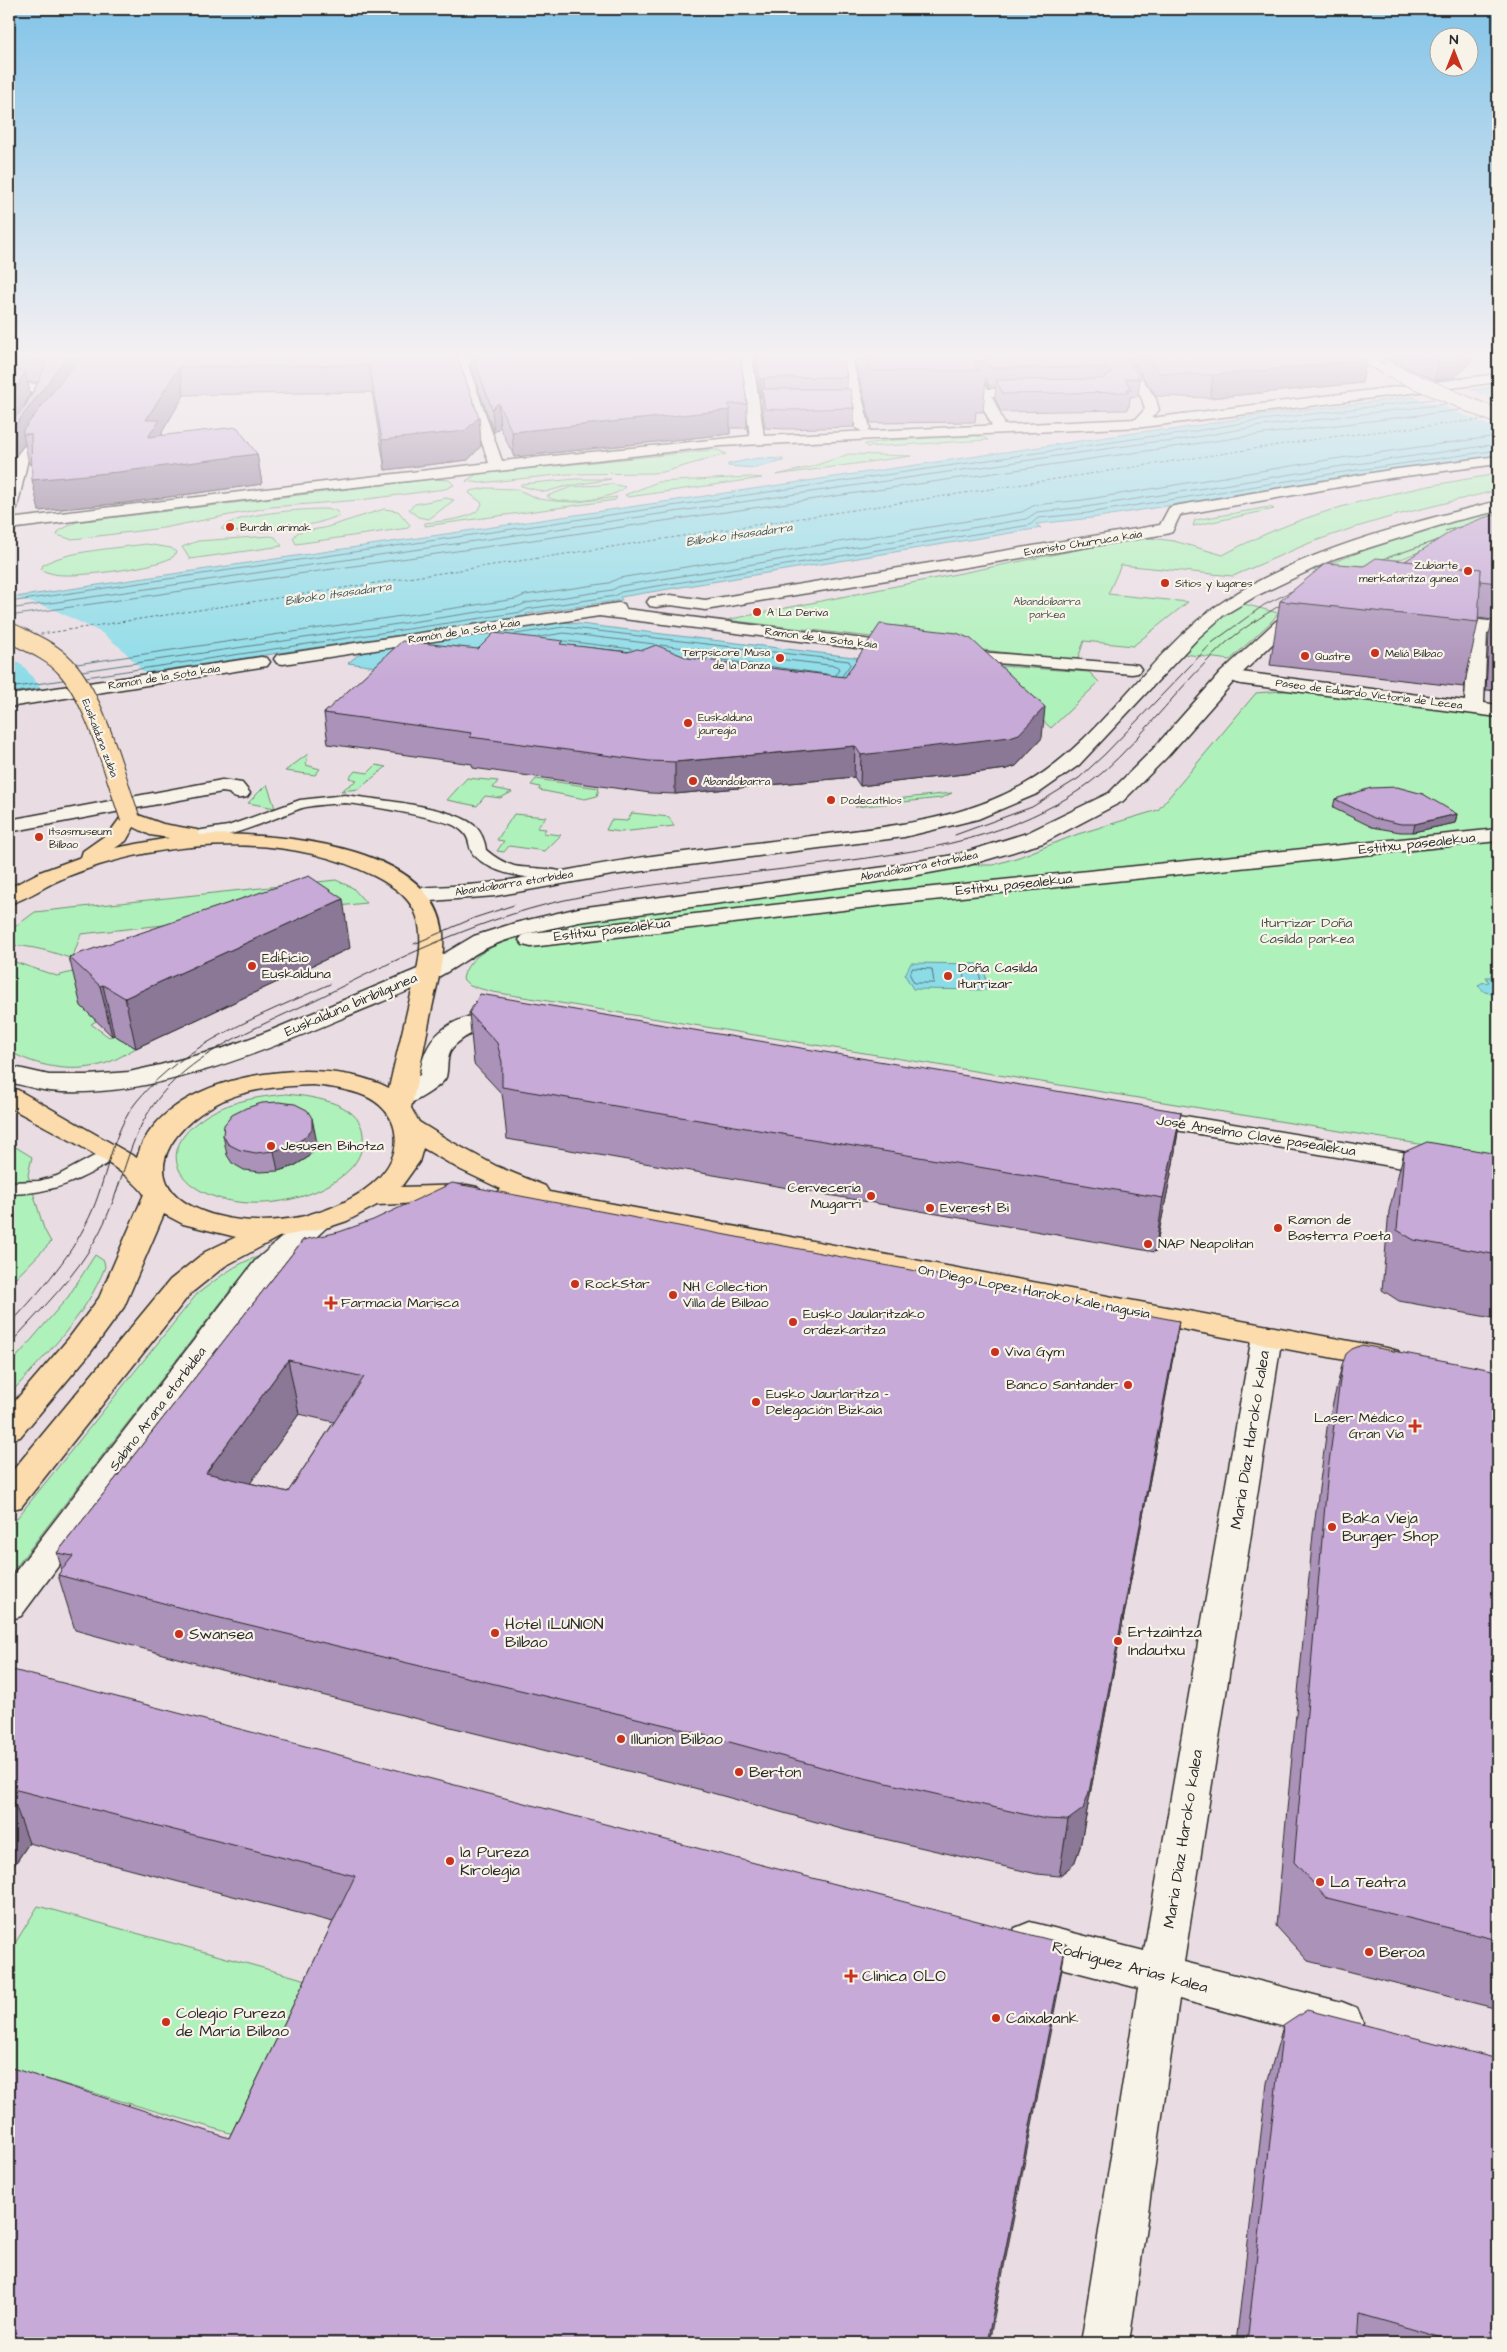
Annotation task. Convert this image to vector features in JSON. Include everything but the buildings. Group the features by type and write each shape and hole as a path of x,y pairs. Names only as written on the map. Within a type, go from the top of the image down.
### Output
{"main road":[{"name":"Euskalduna zubia","path":"9,632 40,647 66,667 86,697 130,818"},
{"path":"72,866 98,851 118,836 130,818 158,830 235,840"},
{"name":"Euskalduna biribilgunea","path":"9,897 40,880 72,866 103,857 160,845 235,840 314,849 351,858 403,882 418,895 430,921 432,940 428,973"},
{"path":"9,1096 124,1161 176,1211 204,1223 238,1229 274,1229 316,1222 349,1209 371,1197 391,1181 404,1164 411,1146 403,1112 428,973"},
{"name":"On Diego Lopez Haroko kale nagusia","path":"155,1189 149,1162 157,1139 177,1118 198,1104 238,1086 275,1079 313,1077 347,1082 377,1092 455,1157 508,1183 570,1204"},
{"path":"9,1429 80,1345 113,1300 155,1189"},
{"name":"On Diego Lopez Haroko kale nagusia","path":"371,1197 439,1193 481,1194 506,1195 570,1204 1410,1362"},
{"path":"9,1498 180,1286 215,1259 274,1229"}],"street":[{"path":"9,524 530,463"},
{"name":"Evaristo Churruca kaia","path":"600,610 671,600 705,605 1161,530 1166,529 1174,511 1381,476 1478,463"},
{"path":"9,508 13,469"},
{"name":"Abandoibarra etorbidea","path":"418,895 496,889 561,876 904,831 971,815 1032,789 1072,761 1192,634 1218,611 1250,592 1330,555 1449,518 1498,506"},
{"name":"Abandoibarra etorbidea","path":"428,973 482,941 523,928 579,915 885,874 962,860 1035,838 1116,797 1160,753 1228,676 1282,624 1319,606 1281,600 1250,592"},
{"name":"Ramón de la Sota kaia","path":"283,659 600,610"},
{"name":"Ramon de la Sota kaia","path":"600,610 918,650"},
{"path":"1422,619 1495,627"},
{"path":"1474,708 1478,631 1495,627"},
{"path":"938,653 1132,669"},
{"name":"Ramon de la Sota kaia","path":"9,701 261,662"},
{"name":"Paseo de Eduardo Victoria de Lecea","path":"1241,678 1498,711"},
{"path":"9,826 222,786 235,787 240,793"},
{"name":"Estitxu pasealekua","path":"531,940 708,917 1498,835"},
{"name":"Euskalduna biribilgunea","path":"9,1074 50,1083 89,1083 129,1080 165,1072 233,1053 274,1038 428,973"},
{"path":"403,1112 433,1078 439,1048 463,1027 479,1021 503,1017 531,1017"},
{"name":"José Anselmo Clavé pasealekua","path":"1117,1113 1498,1176"},
{"name":"Sabino Arana etorbidea","path":"9,1606 265,1268 316,1222"},
{"name":"Maria Diaz Haroko kalea","path":"1105,2343 1161,1976 1267,1336"},
{"name":"Rodriguez Arias kalea","path":"996,1932 1376,2030"}],"lane":[{"path":"194,835 238,827 262,820 300,804 345,799 438,814 458,821 471,830 477,840 479,852 490,861 521,872 561,876"},
{"path":"9,1188 50,1185 78,1175 111,1154"}],"green space":[{"path":"587,463 695,463 663,472 651,473 567,474 480,483 466,481 477,474"},
{"path":"823,463 863,463 776,475"},
{"name":"Abandoibarra parkea","path":"1498,474 1498,490 1397,515 1350,529 1312,542 1233,576 1121,565 1108,594 1188,602 1133,646 1084,641 1077,661 726,620 1142,537 1174,541 1223,555 1289,525 1357,502 1427,486"},
{"path":"762,478 628,497 625,495 658,482"},
{"path":"432,479 449,480 454,485 445,489 360,500 271,507 163,528 70,539 57,535 59,531 76,522"},
{"path":"576,479 611,479 545,492 521,486 521,484"},
{"path":"612,484 625,487 610,495 586,500 562,501 547,496 571,487"},
{"path":"486,488 516,489 539,499 555,501 576,502 617,497 615,500 425,526 425,523 458,519 474,513 482,503 469,493 470,491"},
{"path":"446,498 454,500 429,519 418,517 409,509 415,504"},
{"path":"1270,507 1274,509 1193,526 1195,520"},
{"path":"384,509 398,511 410,525 408,528 296,544 293,538 298,532 324,528"},
{"path":"335,510 340,515 314,524 264,532 221,529 240,519 254,516 287,511"},
{"path":"1498,510 1498,527 1441,543 1348,580 1313,570 1405,535"},
{"path":"275,537 282,546 190,559 182,547 198,541"},
{"path":"146,544 171,548 176,552 174,556 154,564 104,572 61,575 41,570 43,565 64,556"},
{"path":"1244,604 1278,613 1272,621 1230,660 1184,654 1211,624 1226,611"},
{"path":"986,665 1089,672 1099,682 1051,728 983,668"},
{"name":"Iturrizar Doña Casilda parkea","path":"1295,690 1498,714 1498,1157 493,992 470,986 463,979 468,966 478,956 492,947 525,934 571,923 965,865 993,865 1078,834 1158,810 1256,693"},
{"path":"308,754 306,765 320,769 315,775 285,771"},
{"path":"376,765 386,767 359,789 341,791 357,780 349,778 355,771 368,773"},
{"path":"467,778 498,781 493,788 512,792 500,798 485,796 477,806 447,800"},
{"path":"536,779 599,788 597,796 585,799 539,790 540,787 531,785"},
{"path":"267,784 275,808 248,803"},
{"path":"952,793 941,798 855,807 877,801"},
{"path":"632,813 669,817 674,826 621,832 606,830 611,820 627,821"},
{"path":"514,814 546,817 537,828 546,829 543,833 561,835 545,851 509,846 504,852 497,851 504,841 497,840"},
{"path":"336,880 353,888 366,903 81,934 72,959 41,949 9,945 9,931 35,912"},
{"path":"9,960 57,976 72,972 95,1001 81,1006 96,1021 91,1024 109,1037 114,1035 136,1048 105,1064 77,1068 53,1067 30,1061 9,1051"},
{"path":"286,1094 311,1097 337,1104 357,1118 362,1129 362,1149 353,1166 338,1179 324,1188 292,1199 258,1203 226,1200 209,1195 195,1187 185,1178 178,1167 176,1156 179,1143 188,1131 203,1118 222,1107 254,1098"},
{"path":"9,1143 32,1157 28,1175 44,1229 51,1242 9,1285"},
{"path":"95,1255 104,1261 105,1267 87,1303 50,1351 9,1395 9,1366 68,1297"},
{"path":"267,1255 251,1268 232,1288 9,1576 9,1528 197,1294 239,1265"},
{"path":"38,1906 332,1987 257,2141 9,2068 9,1953"}],"water":[{"path":"776,463 755,468 728,466 728,464"},
{"name":"Bilboko itsasadarra","path":"932,463 1444,463 1092,518 1036,524 1041,528 620,597 622,600 526,614 528,616 9,693 9,598"},
{"path":"563,622 861,658 829,706 405,671 348,663 363,651"},
{"path":"1496,960 1498,960 1498,1000 1495,994 1485,992 1478,986 1481,983 1489,982 1486,977 1492,977 1491,974 1496,974 1491,962 1497,962"},
{"path":"911,963 984,964 987,990 913,989 905,975"}],"pier":[{"path":"9,596 53,609 102,633 122,649 147,675 43,691 25,668 9,655"}],"ferry route":[{"path":"35,635 1162,463"}],"tram line":[{"path":"1445,531 1498,517"},
{"path":"1349,571 1455,534"},
{"path":"955,835 1032,807 1079,778 1105,754 1213,642 1264,605 1310,582"},
{"path":"9,1345 57,1293 79,1265 98,1235 109,1212 139,1129 150,1109 165,1090 185,1071 234,1039 416,951 512,914 579,897 613,891 819,865 950,844 1019,822 1044,811 1068,797 1102,773 1227,642 1250,624 1292,598"},
{"path":"414,944 474,918 514,905"},
{"path":"9,1325 45,1285 67,1256 93,1209 122,1126 137,1101 156,1080 201,1046 226,1032 330,984"}],"place":[{"name":"Burdin arimak","path":"230,527"},
{"name":"Zubiarte merkataritza gunea","path":"1468,571"},
{"name":"Sitios y lugares","path":"1165,583"},
{"name":"A La Deriva","path":"757,612"},
{"name":"Meliá Bilbao","path":"1375,653"},
{"name":"Quatre","path":"1305,656"},
{"name":"Terpsícore Musa de la Danza","path":"780,658"},
{"name":"Euskalduna jauregia","path":"688,723"},
{"name":"Abandoibarra","path":"693,781"},
{"name":"Dodecathlos","path":"831,800"},
{"name":"Itsasmuseum Bilbao","path":"39,837"},
{"name":"Edificio Euskalduna","path":"252,966"},
{"name":"Doña Casilda Iturrizar","path":"948,976"},
{"name":"Jesusen Bihotza","path":"271,1146"},
{"name":"Cervecería Mugarri","path":"871,1196"},
{"name":"Everest Bi","path":"930,1208"},
{"name":"Ramon de Basterra Poeta","path":"1278,1228"},
{"name":"NAP Neapolitan","path":"1148,1244"},
{"name":"RockStar","path":"575,1284"},
{"name":"NH Collection Villa de Bilbao","path":"673,1295"},
{"name":"Farmacia Marisca","path":"331,1303"},
{"name":"Eusko Jaularitzako ordezkaritza","path":"793,1322"},
{"name":"Viva Gym","path":"995,1352"},
{"name":"Banco Santander","path":"1128,1385"},
{"name":"Eusko Jaurlaritza - Delegación Bizkaia","path":"756,1402"},
{"name":"Laser Médico Gran Vía","path":"1415,1426"},
{"name":"Baka Vieja Burger Shop","path":"1332,1527"},
{"name":"Hotel ILUNION Bilbao","path":"495,1633"},
{"name":"Swansea","path":"179,1634"},
{"name":"Ertzaintza Indautxu","path":"1118,1641"},
{"name":"Illunion Bilbao","path":"621,1739"},
{"name":"Berton","path":"739,1772"},
{"name":"la Pureza Kirolegia","path":"450,1861"},
{"name":"La Teatra","path":"1320,1882"},
{"name":"Beroa","path":"1369,1952"},
{"name":"Clinica OLO","path":"851,1976"},
{"name":"Caixabank","path":"996,2018"},
{"name":"Colegio Pureza de María Bilbao","path":"166,2022"}]}
